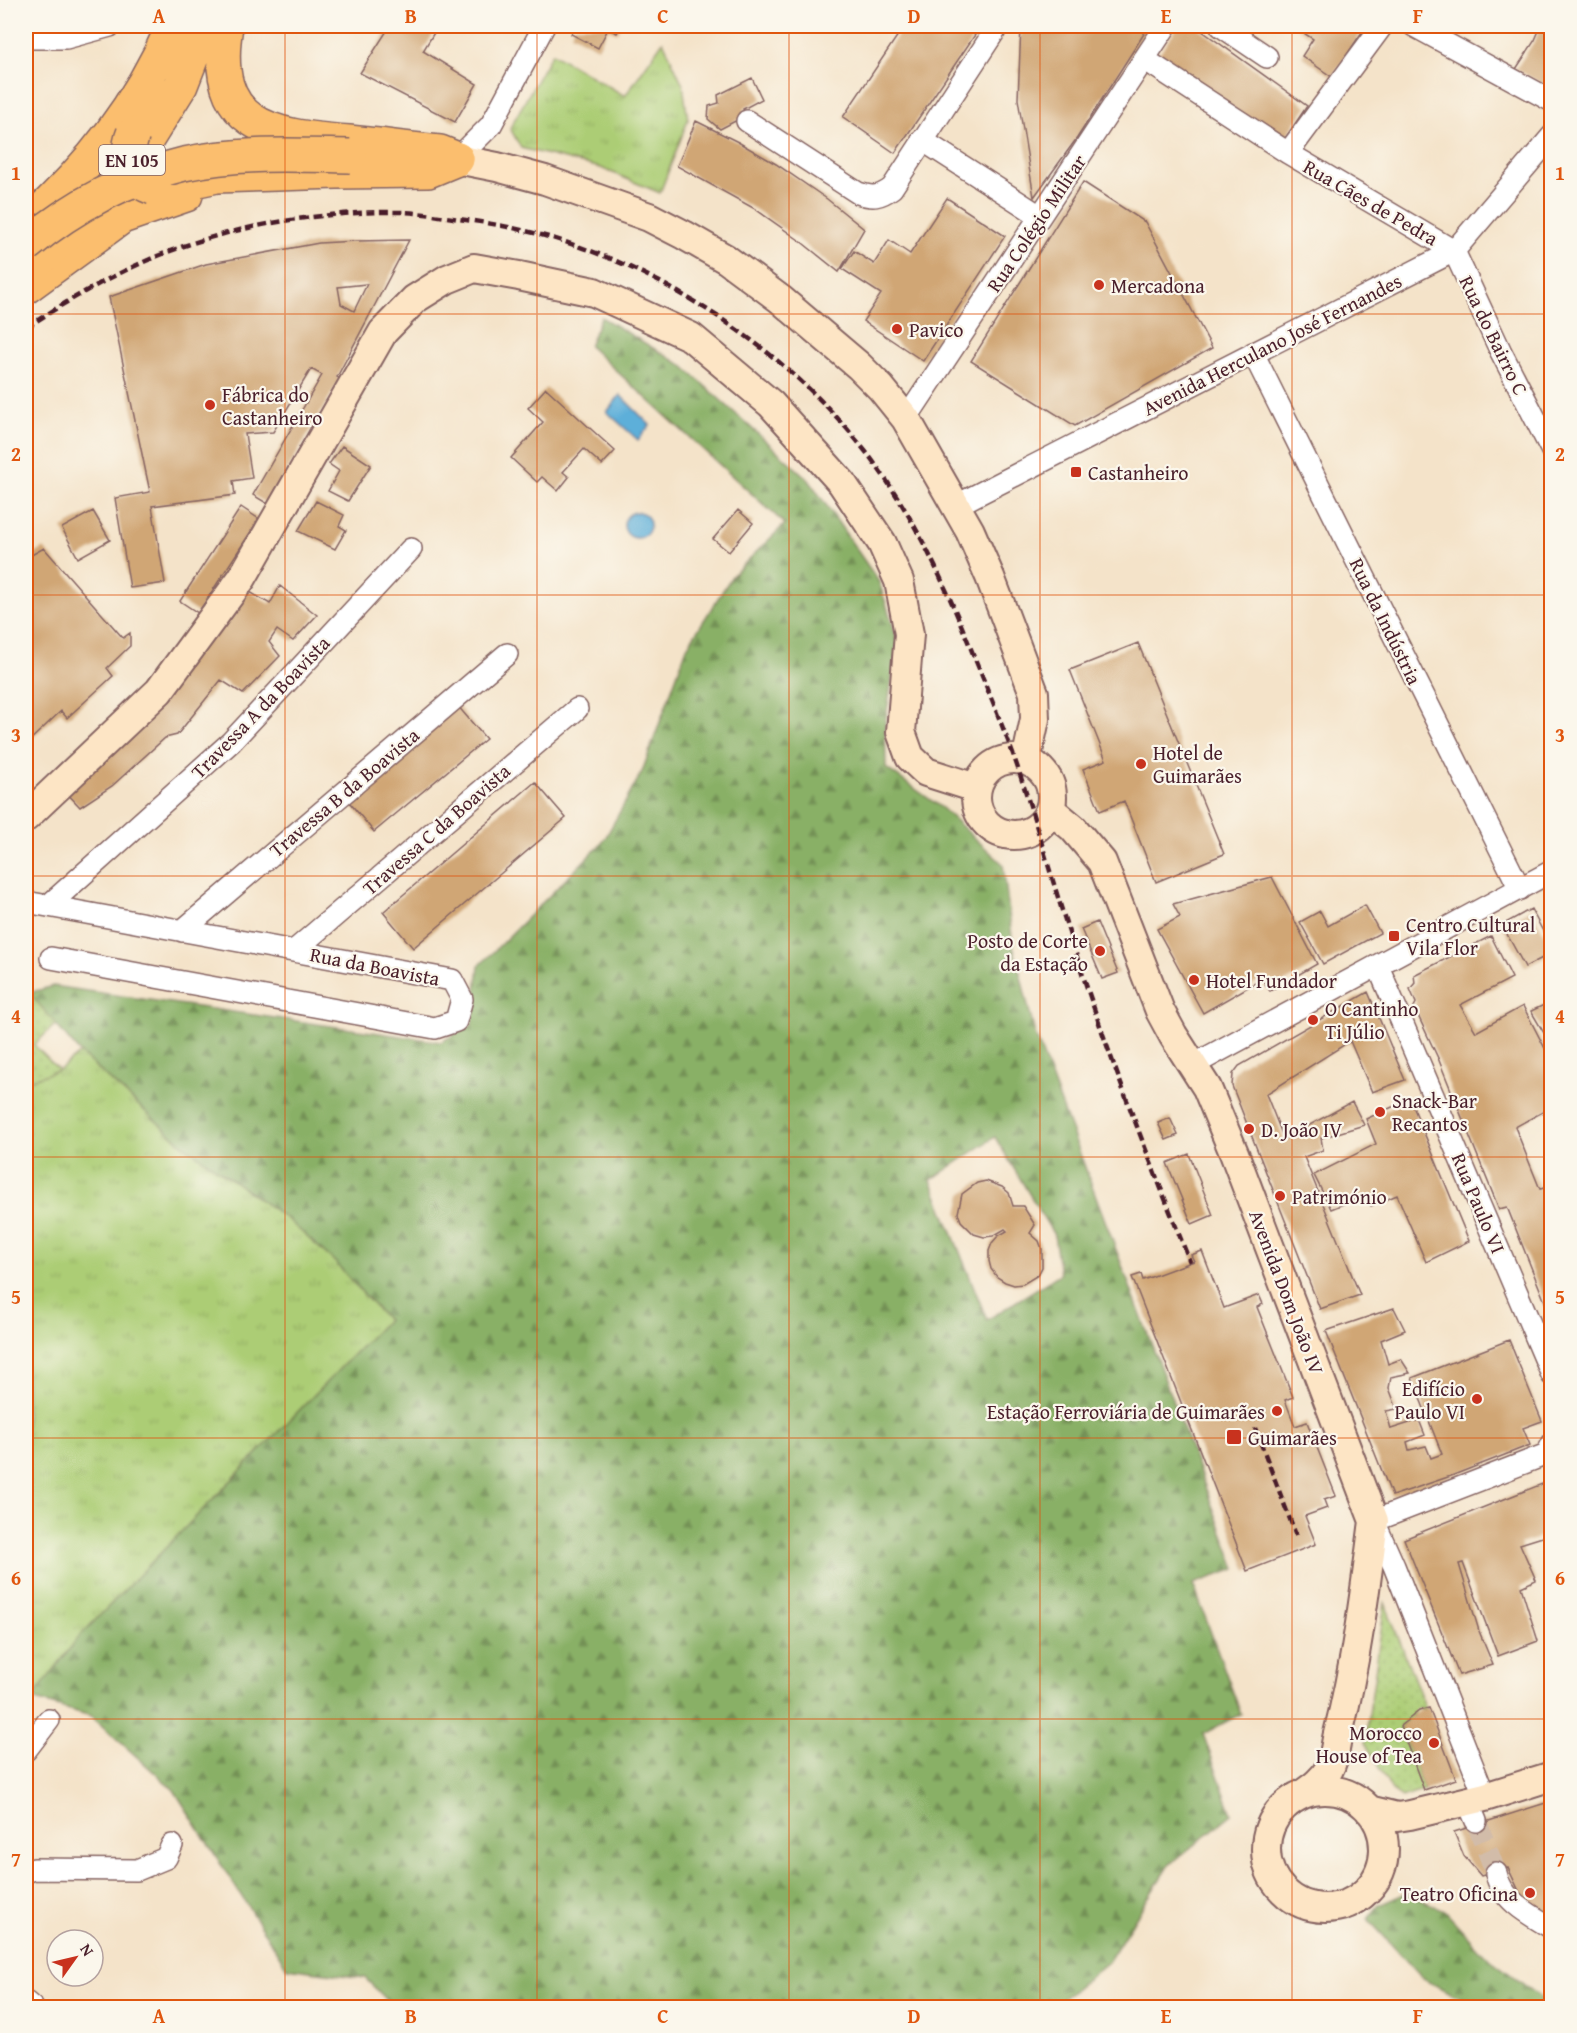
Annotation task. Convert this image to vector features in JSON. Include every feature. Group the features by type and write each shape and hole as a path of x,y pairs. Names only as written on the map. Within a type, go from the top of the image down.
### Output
{"main road":[{"name":"EN 105","path":"26,225 99,151 130,108 160,57 174,26"},
{"path":"187,26 159,86 132,134 129,145 131,166 141,182 155,189 217,176 337,171 428,171 456,159"},
{"name":"EN 105","path":"26,270 97,206 143,146 181,85 204,26"},
{"path":"226,26 223,62 230,95 243,114 262,127 316,141 350,142 440,153 456,159"},
{"path":"26,244 82,205 124,183 185,164 263,156 456,159"},
{"path":"26,287 122,217 250,175"}],"street":[{"path":"26,38 66,38 110,26"},
{"path":"456,159 491,125 544,26"},
{"path":"747,121 858,193 869,197 881,196 892,188 998,26"},
{"name":"Rua Colégio Militar","path":"906,419 1166,26"},
{"path":"1221,26 1267,57"},
{"name":"Rua Cães de Pedra","path":"1288,153 1382,26"},
{"path":"1414,26 1551,101"},
{"name":"Rua Cães de Pedra","path":"1144,59 1288,153 1454,250"},
{"name":"Avenida Herculano José Fernandes","path":"955,506 1454,250 1551,136"},
{"path":"922,140 1040,216"},
{"path":"456,159 545,180 649,217 684,235 726,260 788,306 859,366 881,388 906,419 970,531 990,577 1034,693 1035,719 1026,761"},
{"name":"Rua do Bairro C","path":"1454,250 1501,352 1551,451"},
{"path":"26,817 159,691 242,578 382,332 415,299 447,279 474,268 594,292 691,338 771,404 842,483 882,543 899,581 909,634 901,732 910,756 926,772 976,788"},
{"name":"Rua da Indústria","path":"1253,353 1520,889"},
{"name":"Travessa A da Boavista","path":"49,905 231,742 411,549"},
{"name":"Travessa B da Boavista","path":"182,931 507,654"},
{"name":"Travessa C da Boavista","path":"295,950 577,709"},
{"path":"1005,759 1026,761 1039,768 1048,781 1052,798 1050,809 1040,826 1032,831 1020,835 1004,835 986,824 978,812 975,803 976,788 982,775 991,766 1005,759"},
{"name":"Avenida Dom João IV","path":"1050,809 1073,828 1102,862 1160,1011 1207,1088 1234,1153 1374,1521 1394,1566 1470,1807"},
{"path":"1193,1065 1551,871"},
{"name":"Rua da Boavista","path":"26,902 452,980 462,999 456,1021 435,1028 51,958"},
{"name":"Rua Paulo VI","path":"1378,966 1551,1375"},
{"path":"1374,1521 1547,1454 1551,1444"},
{"name":"Avenida Dom João IV","path":"1303,1794 1318,1783 1329,1768 1344,1714 1366,1585 1374,1521"},
{"name":"Avenida Dom João IV","path":"1344,1714 1346,1765 1365,1806"},
{"path":"26,1750 49,1720"},
{"path":"1470,1807 1398,1817 1365,1806 1345,1794 1323,1790 1303,1794 1286,1804 1273,1820 1266,1840 1267,1862 1274,1880 1287,1895 1303,1904 1320,1908 1341,1906 1359,1897 1374,1882 1397,1843 1426,1818 1470,1807 1551,1776"},
{"path":"1365,1806 1381,1833 1383,1850 1381,1867 1374,1882"},
{"path":"26,1872 34,1869 137,1870 166,1858 172,1845"},
{"path":"1496,1873 1498,1885 1521,1910 1551,1928"},
{"path":"26,2002 33,2007"}],"green space":[{"path":"663,41 683,85 688,120 660,193 601,168 521,148 510,128 552,53 625,96"},
{"path":"601,317 682,365 809,480 879,582 898,641 885,723 886,768 942,808 1003,864 1013,945 1035,1034 1236,1569 1193,1584 1241,1714 1203,1734 1232,1814 1168,1866 1108,1962 1053,2007 394,2007 365,1978 287,1968 174,1790 91,1716 32,1699 77,1639 387,1320 333,1260 287,1219 182,1144 80,1053 29,993 53,986 441,1042 472,1025 479,966 603,842 642,772 687,647 732,576 785,524 589,346","holes":["995,1137 1054,1235 1060,1274 987,1320 931,1180"]},
{"path":"29,993 56,1024 34,1045 59,1070 26,1081 26,995"},
{"path":"80,1053 182,1144 287,1219 333,1260 387,1320 78,1639 26,1707 26,1081 59,1070"},
{"path":"1385,1603 1426,1709 1417,1708 1411,1718 1400,1726 1424,1790 1402,1798 1392,1791 1365,1742"},
{"path":"1406,1893 1444,1910 1486,1956 1551,2007 1491,2007 1452,1994 1422,1978 1368,1919 1379,1905"}],"water":[{"path":"620,395 650,425 638,440 607,412"},
{"path":"637,512 646,516 650,525 646,534 637,538 628,534 624,525 628,516"}],"building":[{"path":"390,26 438,26 423,51 477,84 455,122 360,73"},
{"path":"575,26 621,26 617,33 608,29 598,48 571,34"},
{"path":"904,26 981,26 895,153 843,117"},
{"path":"1021,26 1149,26 1077,138 1034,197 1018,99"},
{"path":"1178,26 1195,26 1307,106 1282,143 1158,55"},
{"path":"1293,26 1366,26 1332,77 1302,56 1313,39"},
{"path":"1541,26 1552,26 1552,89 1516,69 1535,40"},
{"path":"752,78 762,99 743,109 747,115 720,129 708,119 709,106 719,103 718,95"},
{"path":"696,121 776,164 827,199 864,229 839,272 755,209 677,166"},
{"name":"Mercadona","path":"1083,182 1145,222 1212,348 1075,426 971,361"},
{"path":"947,198 1005,236 923,361 863,321 881,294 842,269 854,251 874,264 889,240 910,254"},
{"name":"Fábrica do Castanheiro","path":"409,240 337,377 340,379 268,504 253,495 322,375 311,369 273,432 245,434 252,478 233,481 235,495 152,506 165,583 130,588 115,498 150,492 109,297 206,264 319,243","holes":["367,284 354,311 341,304 338,287"]},
{"path":"546,388 615,451 602,465 584,449 563,472 569,477 558,491 542,477 537,482 511,458 543,422 528,408"},
{"path":"342,446 371,465 348,501 328,491 339,471 329,464"},
{"path":"316,501 344,515 339,526 346,530 335,549 298,531"},
{"path":"241,507 259,519 198,613 180,601"},
{"path":"738,510 753,523 729,552 713,539"},
{"path":"93,511 110,540 78,558 62,528"},
{"path":"44,548 123,638 130,633 130,646 107,668 113,676 67,718 61,711 26,744 26,558"},
{"path":"280,586 317,615 293,641 277,630 269,642 280,656 243,694 221,680 177,735 165,738 112,786 80,807 65,791 245,589 270,604"},
{"name":"Hotel de Guimarães","path":"1138,643 1224,854 1156,882 1124,801 1100,811 1083,769 1106,760 1070,670"},
{"path":"457,705 486,739 374,832 345,797"},
{"path":"535,782 566,818 413,948 383,912"},
{"name":"Hotel Fundador","path":"1272,877 1317,964 1270,991 1262,979 1203,1013 1157,929 1180,917 1173,904"},
{"path":"1365,905 1380,933 1323,964 1300,922 1320,911 1328,926"},
{"path":"1531,909 1552,948 1552,953 1525,967 1502,925"},
{"name":"Posto de Corte da Estação","path":"1097,922 1118,973 1102,979 1081,929"},
{"path":"1491,936 1512,978 1460,1005 1476,1032 1523,1006 1552,1062 1552,1107 1515,1127 1540,1189 1552,1186 1551,1317 1507,1207 1499,1209 1438,1058 1414,1007 1416,1003 1410,989 1415,983 1414,975"},
{"path":"1368,992 1405,1080 1372,1092 1350,1041 1266,1094 1284,1139 1352,1102 1364,1125 1321,1138 1323,1150 1304,1157 1360,1295 1320,1309 1232,1086 1233,1074 1239,1066"},
{"path":"1544,1005 1552,1020 1552,1039 1548,1040 1531,1011"},
{"path":"1410,1099 1469,1241 1426,1262 1397,1195 1371,1206 1363,1196 1331,1209 1314,1175 1376,1144 1366,1119"},
{"path":"1170,1118 1178,1135 1166,1140 1158,1123"},
{"path":"1189,1154 1213,1215 1192,1224 1167,1163"},
{"path":"986,1181 1002,1187 1009,1193 1013,1206 1023,1206 1035,1225 1030,1233 1039,1241 1042,1249 1042,1267 1038,1275 1023,1284 1014,1285 1005,1282 991,1269 989,1251 992,1243 1007,1231 1005,1229 993,1236 984,1237 974,1234 961,1221 958,1213 962,1194 977,1183"},
{"path":"1202,1251 1224,1308 1259,1295 1263,1304 1257,1307 1293,1397 1285,1400 1295,1426 1307,1422 1336,1496 1324,1500 1327,1508 1305,1516 1316,1544 1247,1571 1132,1277 1141,1274 1143,1280 1194,1261 1191,1255"},
{"path":"1394,1308 1405,1330 1381,1340 1388,1364 1401,1359 1410,1373 1391,1377 1389,1388 1397,1409 1386,1411 1391,1429 1419,1420 1425,1435 1407,1442 1409,1450 1426,1446 1431,1458 1442,1454 1412,1378 1509,1340 1542,1421 1523,1428 1530,1445 1392,1496 1326,1331"},
{"path":"1552,1480 1552,1534 1520,1544 1536,1580 1521,1587 1538,1641 1498,1656 1463,1563 1459,1564 1479,1631 1493,1665 1459,1675 1404,1539"},
{"path":"1429,1708 1456,1779 1424,1790 1400,1726 1419,1711"},
{"path":"1552,1801 1552,1921 1521,1895 1508,1868 1481,1876 1464,1856 1454,1832"}],"tunnel":[{"path":"1476,1821 1496,1873"}],"railway":[{"path":"26,328 84,292 124,271 187,245 267,224 321,216 403,212 524,231 553,238 609,258 688,298 738,330 784,366 847,429 882,474 924,545 959,619 1013,754 1102,1032 1190,1262"},
{"path":"1255,1428 1296,1535"}],"place":[{"name":"Mercadona","path":"1099,285"},
{"name":"Pavico","path":"897,329"},
{"name":"Fábrica do Castanheiro","path":"210,405"},
{"name":"Castanheiro","path":"1076,472"},
{"name":"Hotel de Guimarães","path":"1141,764"},
{"name":"Centro Cultural Vila Flor","path":"1394,936"},
{"name":"Posto de Corte da Estação","path":"1100,951"},
{"name":"Hotel Fundador","path":"1194,980"},
{"name":"O Cantinho Ti Júlio","path":"1313,1020"},
{"name":"Snack-Bar Recantos","path":"1380,1112"},
{"name":"D. João IV","path":"1249,1129"},
{"name":"Património","path":"1280,1196"},
{"name":"Edifício Paulo VI","path":"1477,1399"},
{"name":"Estação Ferroviária de Guimarães","path":"1277,1411"},
{"name":"Guimarães","path":"1234,1437"},
{"name":"Morocco House of Tea","path":"1434,1743"},
{"name":"Teatro Oficina","path":"1530,1893"}]}
